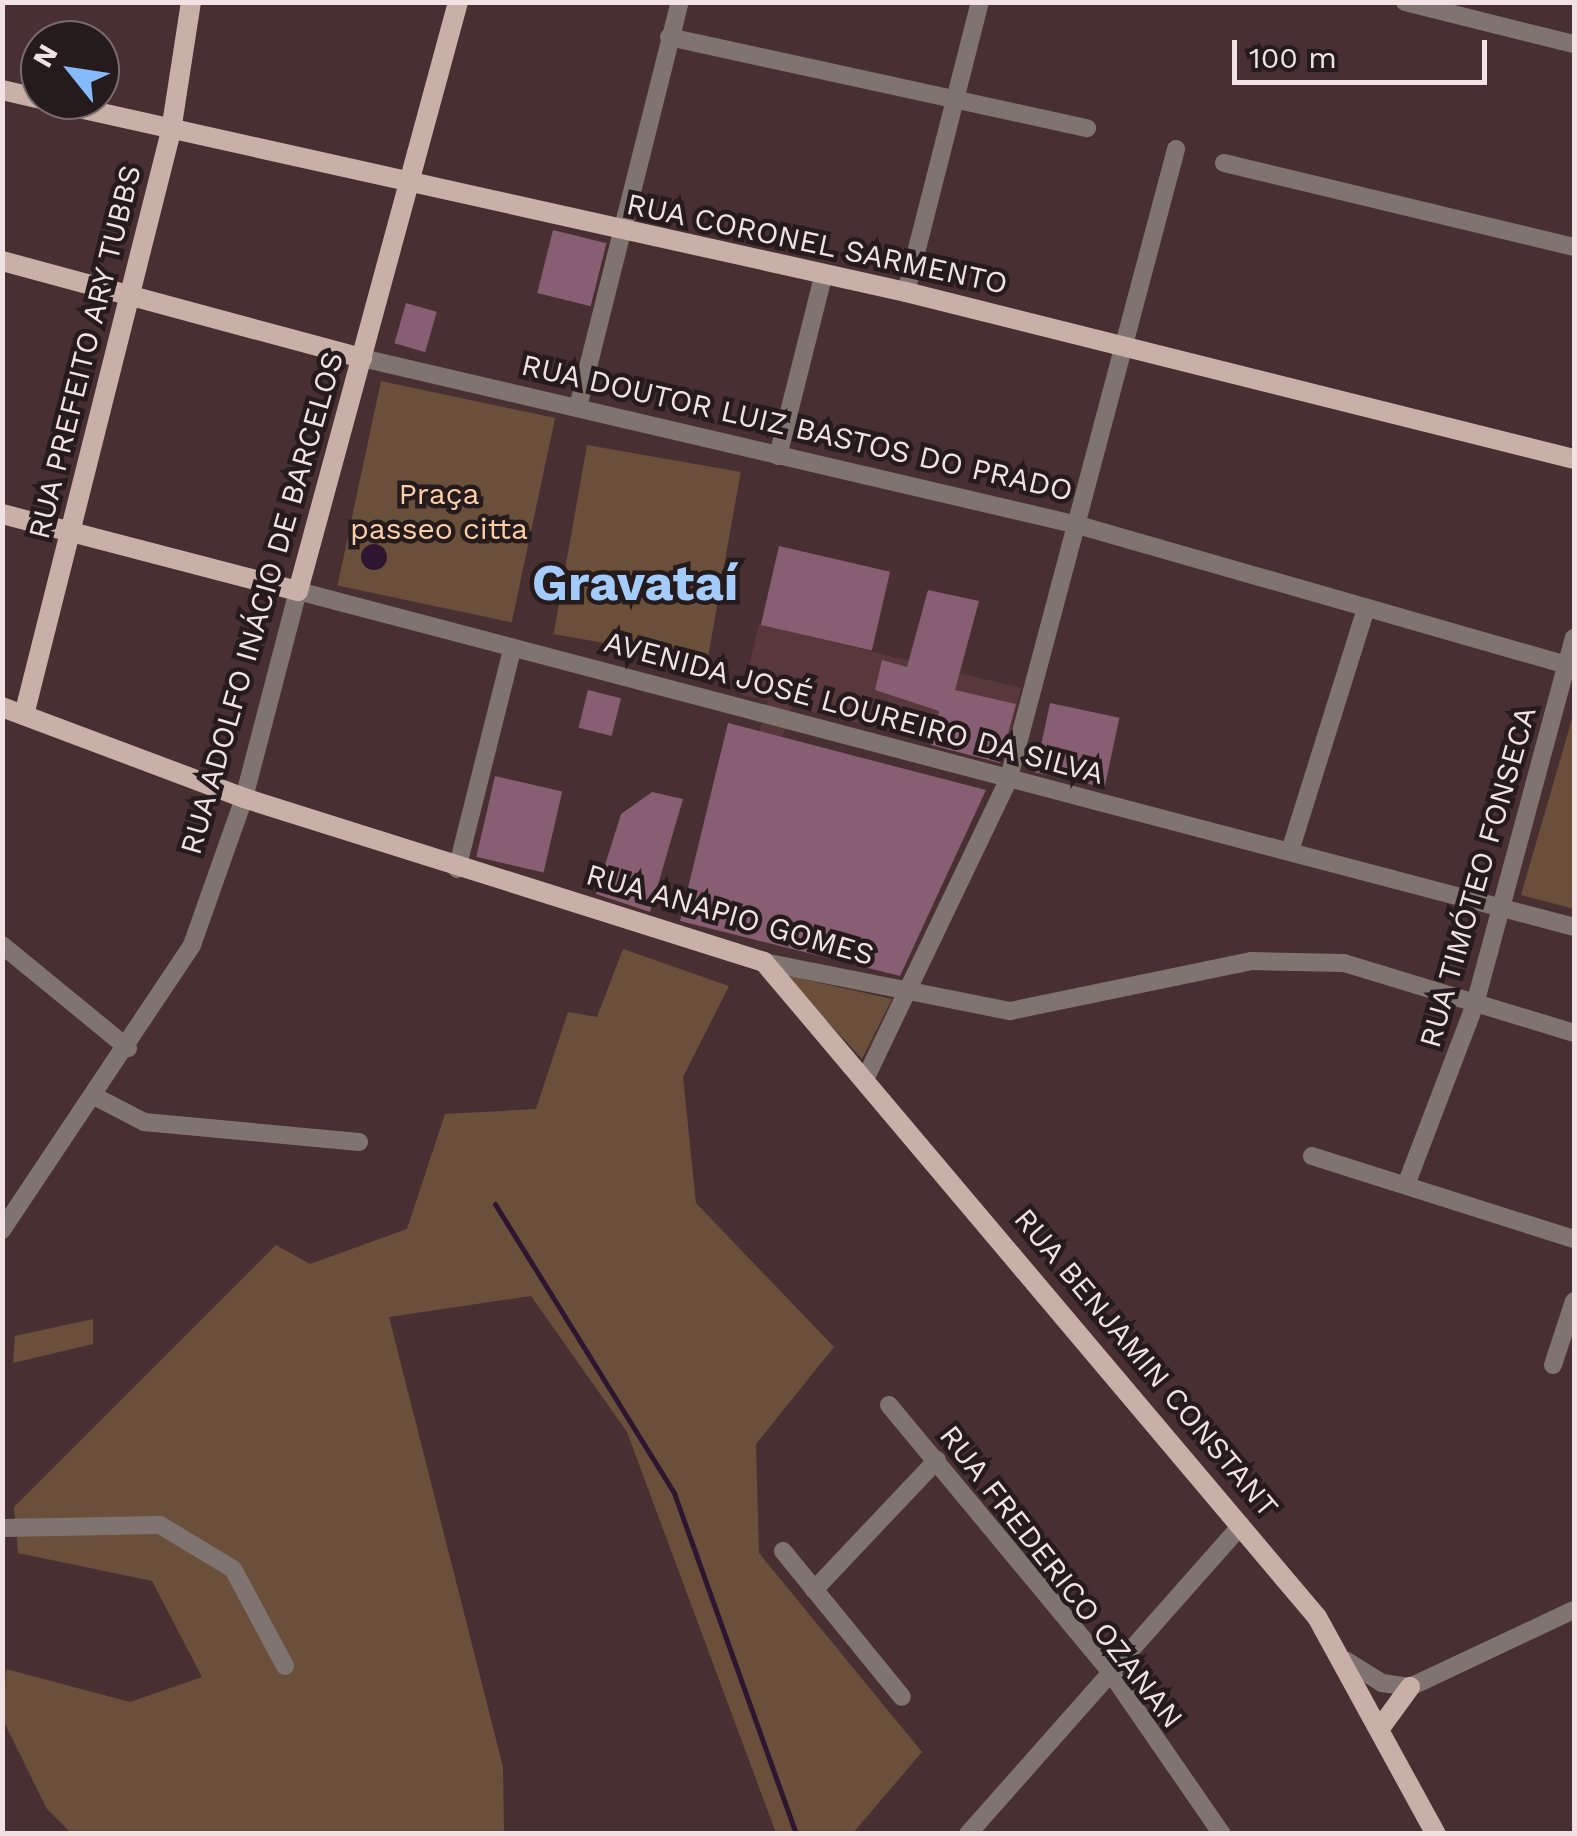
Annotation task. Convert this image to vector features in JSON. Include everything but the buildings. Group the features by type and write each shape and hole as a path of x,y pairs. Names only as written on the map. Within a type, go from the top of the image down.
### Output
{"main road":[{"name":"RUA PREFEITO ARY TUBBS","path":"24,714 171,131 192,2"},
{"name":"RUA ADOLFO INÁCIO DE BARCELOS","path":"298,591 458,2"},
{"name":"RUA CORONEL SARMENTO","path":"120,119 412,180 620,232 906,292 1574,459"},
{"name":"RUA DOUTOR LUIZ BASTOS DO PRADO","path":"2,261 362,358"},
{"name":"AVENIDA JOSÉ LOUREIRO DA SILVA","path":"2,514 298,591"},
{"name":"RUA ANAPIO GOMES","path":"2,707 244,798 457,869 764,962"},
{"name":"RUA BENJAMIN CONSTANT","path":"764,962 867,1075 1242,1524 1347,1662 1384,1724 1436,1834"},
{"path":"1384,1724 1410,1686"}],"street":[{"path":"578,407 680,2"},
{"path":"906,292 980,2"},
{"path":"1404,2 1574,44"},
{"path":"669,37 1087,128"},
{"path":"867,1075 1008,781 1078,525 1120,343 1176,149"},
{"path":"1224,164 1574,247"},
{"path":"778,456 824,273"},
{"name":"RUA DOUTOR LUIZ BASTOS DO PRADO","path":"362,358 1078,525 1571,666"},
{"name":"AVENIDA JOSÉ LOUREIRO DA SILVA","path":"298,591 1574,927"},
{"name":"RUA ADOLFO INÁCIO DE BARCELOS","path":"2,1230 6,1208 128,1048 192,945 244,798 298,591"},
{"path":"1290,850 1366,609"},
{"name":"RUA TIMÓTEO FONSECA","path":"1406,1184 1475,1004 1571,666 1574,638"},
{"path":"457,869 512,650"},
{"path":"2,945 128,1048"},
{"name":"RUA ANAPIO GOMES","path":"764,962 907,995 1010,1011 1153,978 1288,962 1344,962 1574,1033"},
{"path":"94,1096 144,1122 359,1142"},
{"path":"1312,1156 1574,1239"},
{"path":"1554,1365 1574,1301"},
{"name":"RUA FREDERICO OZANAN","path":"889,1405 1108,1670 1222,1834"},
{"path":"814,1590 937,1460"},
{"path":"968,1834 1108,1670 1242,1524"},
{"path":"2,1528 160,1526 234,1569 285,1666"},
{"path":"783,1551 902,1697"},
{"path":"1347,1662 1382,1683 1410,1686 1574,1610"}],"shaded area":[{"path":"374,544 383,548 387,557 383,566 374,570 365,566 361,557 365,548"},
{"path":"759,624 1021,688 1004,758 792,707 782,737 759,732 768,701 742,695"}],"green space":[{"name":"Praça passeo citta","path":"381,381 555,418 512,622 338,585"},
{"path":"587,445 741,472 707,661 554,634"},
{"path":"1574,712 1574,909 1521,895"},
{"path":"623,949 729,986 683,1077 696,1203 834,1347 756,1444 759,1553 922,1752 853,1833 776,1833 627,1432 531,1296 389,1317 503,1767 504,1833 71,1833 47,1809 3,1720 6,1669 130,1702 202,1677 152,1581 18,1553 14,1507 276,1245 310,1264 407,1229 445,1114 536,1109 568,1012 597,1017"},
{"path":"785,975 892,999 862,1059"},
{"path":"93,1319 93,1344 13,1363 15,1336"}],"waterway":[{"path":"495,1204 674,1493 796,1834"}],"district":[{"name":"Gravataí","path":"635,583"}]}
